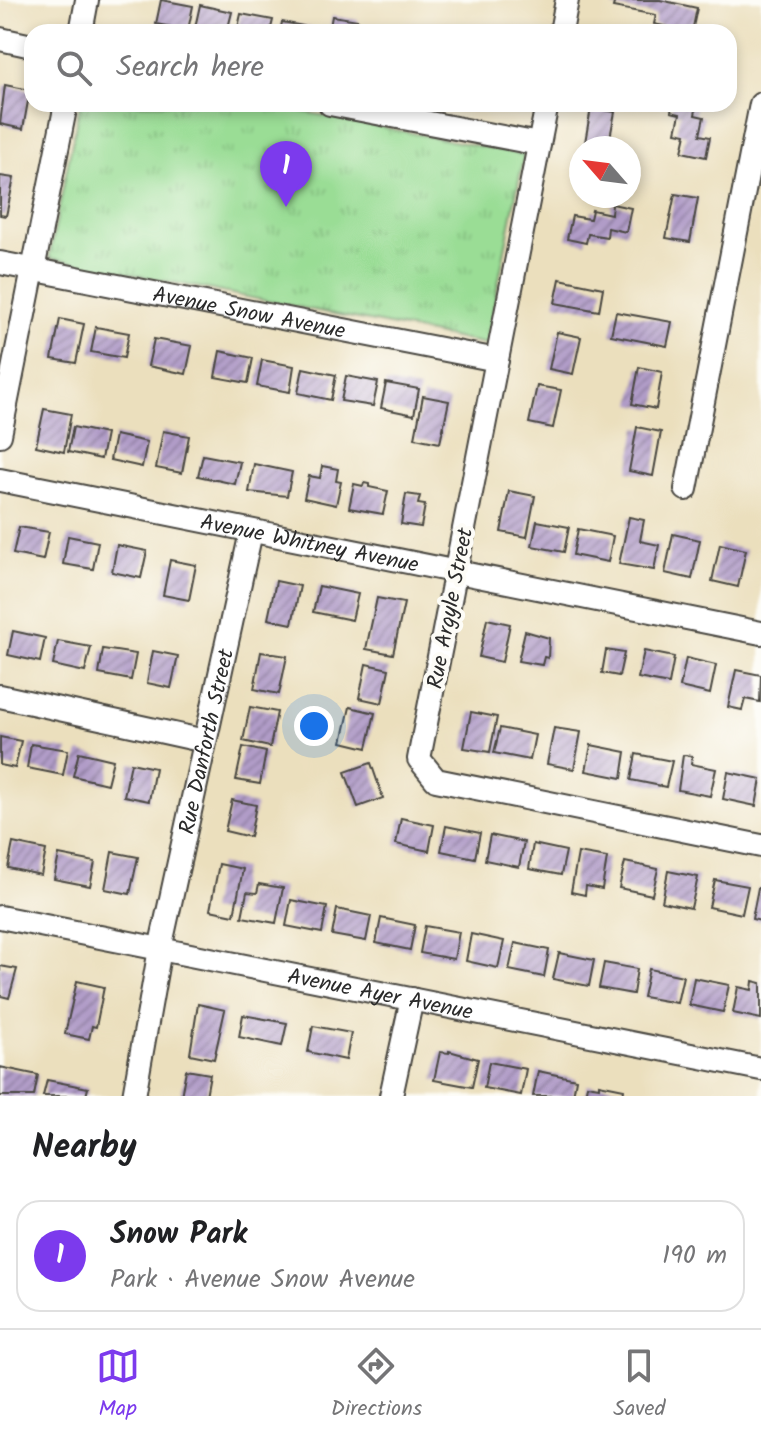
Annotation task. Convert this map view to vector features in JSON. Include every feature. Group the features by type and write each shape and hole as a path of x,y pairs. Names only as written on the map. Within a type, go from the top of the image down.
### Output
{"street":[{"path":"82,24 87,0"},
{"path":"562,24 567,0"},
{"path":"0,39 24,44"},
{"path":"686,489 761,104"},
{"path":"0,435 64,112"},
{"path":"372,112 539,144"},
{"name":"Rue Argyle Street","path":"545,112 419,759 436,780 761,846"},
{"name":"Avenue Snow Avenue","path":"0,263 497,360"},
{"name":"Avenue Whitney Avenue","path":"0,480 761,633"},
{"name":"Rue Danforth Street","path":"134,1096 160,949 251,532"},
{"path":"0,696 205,741"},
{"name":"Avenue Ayer Avenue","path":"0,917 761,1069"},
{"path":"391,1096 412,999"}],"green space":[{"path":"78,112 305,112 524,155 486,344 49,258"}],"building":[{"path":"161,0 193,6 189,24 156,24"},
{"path":"615,0 660,0 697,8 694,24 654,24 656,15 613,7"},
{"path":"200,5 232,12 229,24 196,24"},
{"path":"241,14 273,20 272,24 239,24"},
{"path":"332,16 358,20 357,24 330,24"},
{"path":"5,85 24,89 26,112 23,129 0,124"},
{"path":"590,112 615,112 610,136 586,136"},
{"path":"671,112 696,112 695,115 704,117 700,135 710,137 706,157 682,152 686,134 676,132 680,114"},
{"path":"0,176 14,178 6,216 0,215"},
{"path":"675,194 698,198 690,242 666,238"},
{"path":"612,208 631,208 626,232 608,228 607,237 588,234 586,243 567,239 572,216 590,219 592,210 611,214"},
{"path":"560,279 603,288 599,311 555,303"},
{"path":"616,312 672,322 667,346 611,335"},
{"path":"60,319 84,324 76,363 52,359"},
{"path":"96,327 129,333 124,358 91,352"},
{"path":"557,332 581,337 573,374 549,369"},
{"path":"154,339 192,346 186,374 148,366"},
{"path":"220,351 253,358 248,383 215,377"},
{"path":"262,360 294,366 290,392 257,386"},
{"path":"639,367 662,372 656,409 632,404"},
{"path":"303,368 336,375 331,400 298,393"},
{"path":"346,376 378,382 373,406 341,401"},
{"path":"386,383 419,389 414,415 381,408"},
{"path":"537,386 561,390 553,428 529,423"},
{"path":"423,396 449,401 440,443 415,438"},
{"path":"44,409 71,414 64,452 36,446"},
{"path":"73,427 106,434 101,459 68,452"},
{"path":"637,427 661,432 653,476 629,471"},
{"path":"163,431 189,436 182,473 156,468"},
{"path":"115,435 147,442 142,467 110,460"},
{"path":"203,455 240,462 235,484 198,476"},
{"path":"254,464 292,472 287,496 249,492"},
{"path":"322,466 338,469 336,481 341,482 336,505 304,498 309,476 320,478"},
{"path":"364,483 388,491 383,514 349,508 354,484 363,486"},
{"path":"509,491 535,496 527,537 501,532"},
{"path":"406,494 420,496 418,504 425,505 421,527 401,524"},
{"path":"629,517 644,520 640,541 659,545 654,570 619,564"},
{"path":"537,521 569,527 564,552 532,546"},
{"path":"19,527 49,532 43,560 13,554"},
{"path":"578,529 613,536 608,562 573,555"},
{"path":"673,534 700,540 692,579 665,573"},
{"path":"68,536 98,542 93,569 63,564"},
{"path":"720,544 746,550 738,587 712,581"},
{"path":"117,545 147,551 141,578 112,572"},
{"path":"170,560 196,565 189,600 163,595"},
{"path":"276,581 300,586 292,624 268,619"},
{"path":"319,586 358,594 352,620 313,612"},
{"path":"377,598 404,603 393,654 366,649"},
{"path":"487,619 510,624 502,662 479,657"},
{"path":"13,631 45,638 40,662 8,655"},
{"path":"525,631 549,638 548,658 544,657 542,665 518,661"},
{"path":"58,641 91,647 85,672 53,665"},
{"path":"103,649 136,654 131,680 99,674"},
{"path":"606,650 624,653 619,676 602,673"},
{"path":"153,651 178,656 171,688 147,683"},
{"path":"644,651 674,657 669,684 638,678"},
{"path":"261,652 287,656 279,694 254,689"},
{"path":"686,658 716,665 710,694 680,687"},
{"path":"366,664 389,669 382,703 359,698"},
{"path":"736,670 761,675 760,702 745,699 742,710 728,707"},
{"path":"250,707 277,712 270,747 243,741"},
{"path":"350,707 375,713 367,748 342,742"},
{"path":"471,712 497,717 490,752 464,748"},
{"path":"500,728 535,735 530,760 494,753"},
{"path":"554,728 581,732 574,769 547,764"},
{"path":"0,737 21,741 15,768 0,765"},
{"path":"31,744 68,750 63,775 27,768"},
{"path":"591,745 626,752 622,778 586,771"},
{"path":"243,747 266,752 260,784 236,780"},
{"path":"79,752 113,760 107,784 73,776"},
{"path":"636,754 672,761 666,787 631,780"},
{"path":"683,755 692,756 691,764 716,769 710,796 678,790"},
{"path":"131,763 155,768 149,801 124,796"},
{"path":"371,763 383,798 358,807 345,772"},
{"path":"728,772 761,779 756,806 723,799"},
{"path":"232,800 256,805 250,837 225,831"},
{"path":"401,818 434,825 429,851 396,844"},
{"path":"446,826 480,833 475,858 441,851"},
{"path":"490,835 524,842 519,867 485,860"},
{"path":"13,843 46,850 41,875 8,868"},
{"path":"533,844 566,851 561,875 529,869"},
{"path":"112,852 138,857 130,894 105,889"},
{"path":"578,853 607,858 602,889 586,886 585,895 571,892"},
{"path":"59,855 95,862 90,886 54,879"},
{"path":"625,862 658,869 652,895 619,888"},
{"path":"219,864 243,869 234,915 210,910"},
{"path":"668,871 698,877 691,908 662,902"},
{"path":"715,880 748,886 742,914 709,907"},
{"path":"259,884 283,888 276,923 242,917 247,892 257,893"},
{"path":"758,888 761,888 761,921 752,919"},
{"path":"291,900 327,907 322,933 286,926"},
{"path":"337,909 371,916 366,941 332,935"},
{"path":"381,918 415,925 410,950 376,943"},
{"path":"425,926 459,932 454,959 420,953"},
{"path":"471,934 504,941 498,968 466,961"},
{"path":"515,943 549,950 544,977 509,970"},
{"path":"559,953 594,960 589,986 553,979"},
{"path":"604,963 637,969 633,994 599,988"},
{"path":"0,966 17,969 9,998 1,996"},
{"path":"649,969 683,976 677,1003 643,997"},
{"path":"694,978 729,985 723,1012 689,1005"},
{"path":"77,981 104,987 96,1027 92,1026 89,1039 65,1034"},
{"path":"753,981 761,983 761,1019 733,1013 738,987 752,990"},
{"path":"198,1004 225,1010 214,1059 190,1054"},
{"path":"243,1015 287,1023 282,1046 239,1037"},
{"path":"313,1026 351,1033 346,1060 308,1052"},
{"path":"449,1051 478,1059 472,1087 434,1080 440,1052"},
{"path":"489,1062 526,1069 521,1095 484,1088"},
{"path":"0,1067 38,1075 34,1096 0,1096"},
{"path":"186,1070 210,1074 206,1096 181,1096"},
{"path":"538,1071 576,1079 573,1096 533,1096"},
{"path":"47,1080 88,1088 86,1096 43,1096"},
{"path":"599,1084 624,1089 623,1096 585,1096 587,1085 599,1087"}],"place":[{"name":"Snow Park","path":"286,207"}]}
